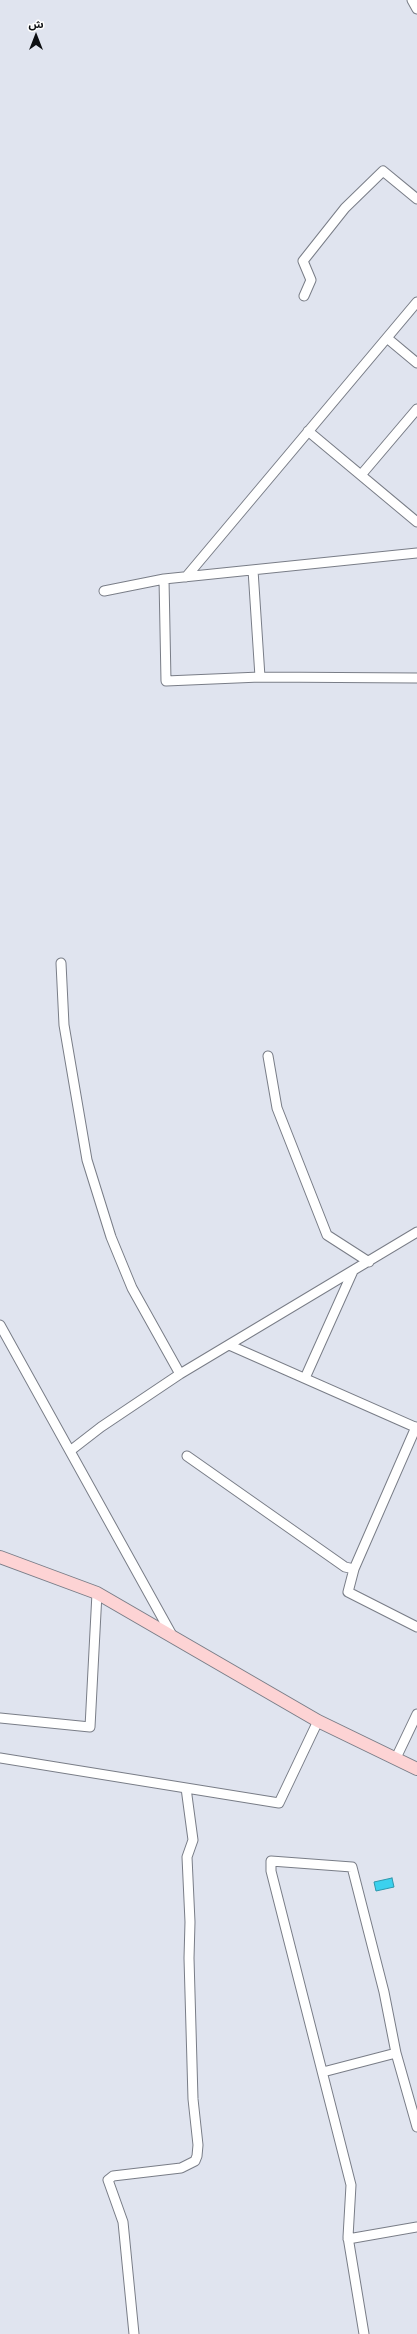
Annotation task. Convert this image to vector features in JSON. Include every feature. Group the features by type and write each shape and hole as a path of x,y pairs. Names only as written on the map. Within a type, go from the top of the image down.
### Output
{"street":[{"path":"412,0 417,9"},
{"path":"304,296 311,280 303,261 346,208 383,171 417,199"},
{"path":"186,577 417,302"},
{"path":"387,338 417,363"},
{"path":"361,476 417,409"},
{"path":"308,431 417,522"},
{"path":"104,591 164,579 417,553"},
{"path":"253,570 260,677"},
{"path":"164,579 166,681 260,677 417,678"},
{"path":"61,963 64,1025 87,1160 111,1237 132,1288 180,1374"},
{"path":"268,1056 277,1108 327,1235 368,1262"},
{"path":"70,1451 101,1427 180,1374 417,1232"},
{"path":"305,1378 353,1271"},
{"path":"0,1324 173,1637"},
{"path":"229,1345 416,1427 354,1569 348,1592 417,1627"},
{"path":"187,1456 345,1567 354,1569"},
{"path":"0,1557 97,1593 318,1721 417,1768"},
{"path":"0,1718 90,1727 97,1593"},
{"path":"396,1758 417,1714"},
{"path":"0,1758 278,1803 318,1721"},
{"path":"134,2334 123,2222 108,2180 113,2176 189,2166 197,2156 198,2145 193,2098 188,1958 190,1922 187,1858 193,1840 186,1788"},
{"path":"364,2334 348,2240 351,2185 324,2072 272,1871 271,1861 352,1867 384,1992 396,2053 417,2127"},
{"path":"324,2072 396,2053"},
{"path":"348,2240 417,2227"}],"water":[{"path":"392,1878 394,1887 376,1891 374,1882"}]}
